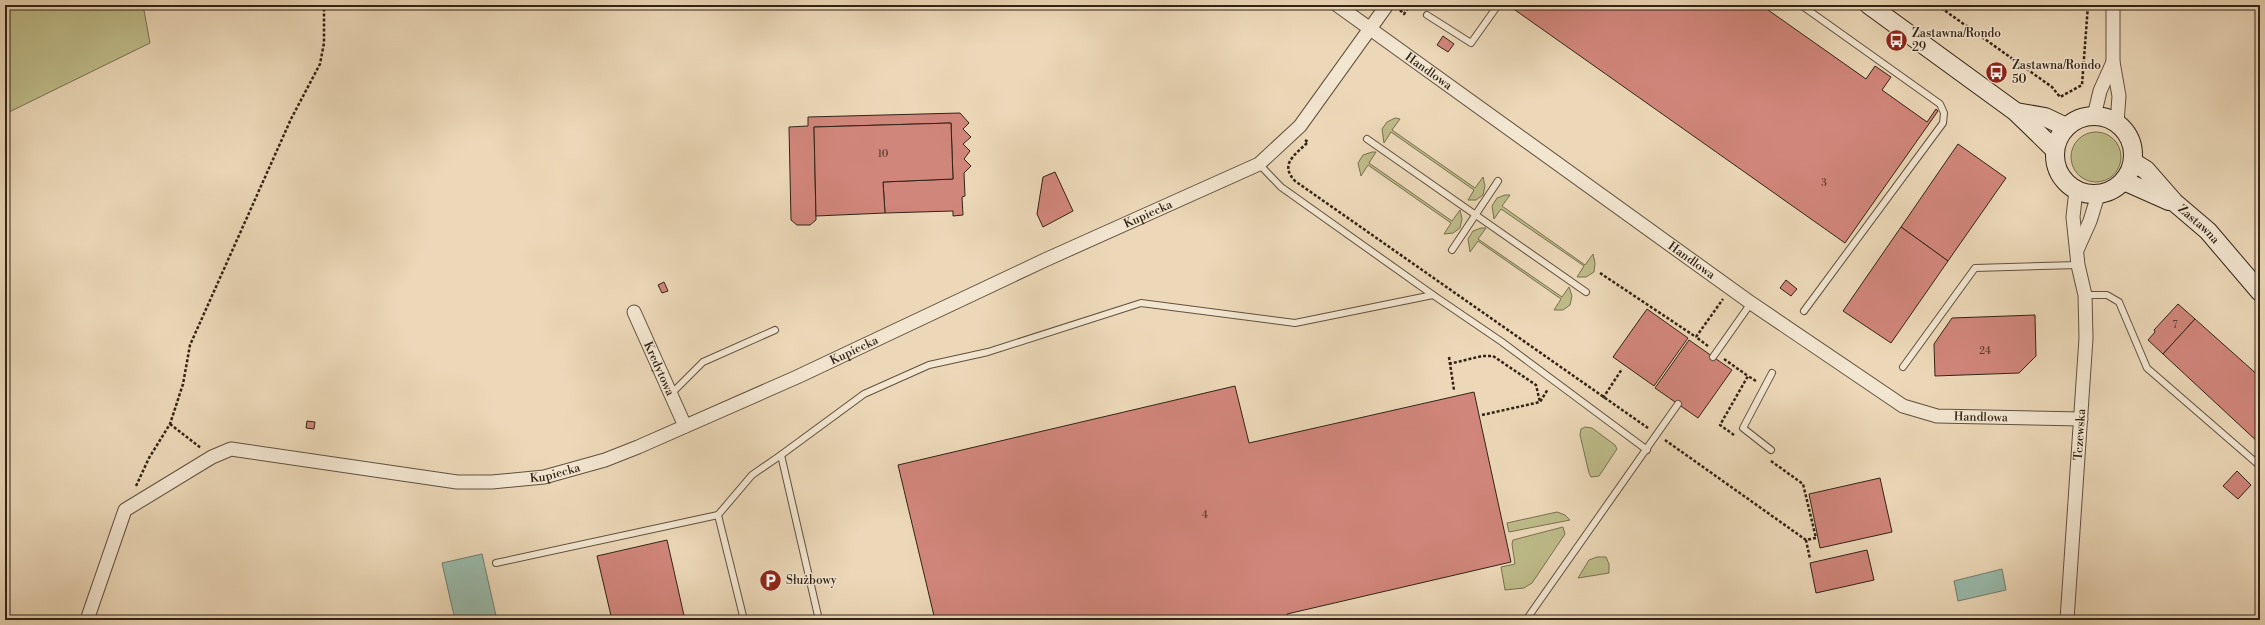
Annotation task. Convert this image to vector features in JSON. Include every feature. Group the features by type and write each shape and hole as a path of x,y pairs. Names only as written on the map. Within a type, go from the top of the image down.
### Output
{"main road":[{"path":"1869,5 2016,112 2055,150"},
{"path":"2016,112 2045,117 2066,127"},
{"path":"2094,116 2106,117 2117,123 2127,133 2133,147 2133,162 2124,181 2112,190 2098,195 2076,190 2064,180 2056,166 2055,150 2059,138 2066,127 2074,121 2094,116"},
{"name":"Zastawna","path":"2133,162 2146,170 2174,202 2208,231 2260,292"},
{"path":"2124,181 2174,202"}],"street":[{"name":"Handlowa","path":"1337,5 1751,303 1903,406 1919,412 1937,416 2081,419"},
{"name":"Kupiecka","path":"212,457 231,449 457,482 492,482 544,477 572,470 638,447 1259,164 1295,131 1388,5"},
{"path":"2113,5 2113,62 2119,96 2117,123"},
{"path":"2094,116 2100,91 2113,62"},
{"name":"Tczewska","path":"2067,620 2086,338 2085,295 2078,265 2072,217 2076,190"},
{"path":"2077,250 2090,221 2098,195"},
{"name":"Kredytowa","path":"634,312 685,426"},
{"path":"87,620 125,510 212,457"}],"lane":[{"path":"1427,15 1471,43 1498,5"},
{"path":"1801,5 1940,104 1944,113 1943,124 1804,311"},
{"path":"1366,139 1476,214 1586,292"},
{"path":"1259,164 1281,187 1554,381 1647,450"},
{"path":"1452,250 1498,182"},
{"path":"1903,367 1975,268 2078,265"},
{"path":"496,563 718,516 752,476 864,394 929,365 988,352 1141,303 1294,323 1433,295"},
{"path":"2085,295 2107,295 2119,302 2147,368 2259,464"},
{"path":"1713,357 1751,303"},
{"path":"671,394 703,362 775,330"},
{"path":"1772,373 1742,428 1772,450"},
{"path":"1526,620 1658,435 1678,404"},
{"path":"781,455 820,620"},
{"path":"718,516 744,620"}],"path":[{"path":"125,510 149,458 170,424 183,384 190,345 291,119 320,64 324,43 324,5"},
{"path":"1396,5 1404,14 1410,5"},
{"path":"1938,5 2052,87 2060,97 2082,85 2088,5"},
{"path":"1295,131 1308,142 1291,159 1288,165 1288,173 1296,181 1806,540"},
{"path":"1600,273 1696,337"},
{"path":"1450,364 1482,356 1493,356 1536,385 1540,402"},
{"path":"1449,357 1454,390"},
{"path":"1603,398 1622,369"},
{"path":"1482,415 1540,402 1554,381"},
{"path":"170,424 212,457"}],"shaded area":[{"path":"5,5 143,5 150,43 5,114"},
{"path":"1395,118 1400,119 1392,130 1475,188 1483,177 1485,186 1483,195 1476,200 1468,200 1474,190 1391,132 1384,143 1382,129 1387,122"},
{"path":"2091,132 2101,132 2114,139 2121,152 2121,162 2114,175 2101,182 2091,182 2082,178 2075,171 2071,162 2071,152 2075,143 2082,136"},
{"path":"1376,152 1369,163 1452,221 1460,210 1462,219 1460,228 1453,233 1444,234 1451,223 1368,165 1361,176 1358,163 1363,155"},
{"path":"1510,195 1502,206 1585,265 1593,254 1595,263 1594,272 1586,277 1577,277 1584,266 1501,209 1494,219 1492,206 1497,198"},
{"path":"1486,228 1478,239 1562,297 1569,287 1572,296 1570,305 1563,310 1554,310 1561,299 1478,241 1470,252 1468,239 1473,231"},
{"path":"1585,427 1592,428 1615,445 1617,449 1599,476 1591,477 1589,473 1580,435 1581,429"},
{"path":"1557,512 1565,515 1570,520 1509,532 1507,523"},
{"path":"1563,527 1565,534 1532,583 1524,588 1505,590 1501,567 1515,564 1512,544 1513,540"},
{"path":"482,554 497,620 455,620 442,563"},
{"path":"1597,557 1606,557 1609,564 1609,573 1578,578 1589,560"},
{"path":"2002,569 2006,590 1958,601 1954,581"}],"building":[{"path":"1519,5 1761,5 1866,79 1875,66 1891,77 1882,90 1927,122 1936,109 1938,111 1845,243 1515,10"},
{"path":"1443,36 1454,44 1448,52 1437,45"},
{"path":"960,113 969,123 963,129 971,137 963,144 970,151 964,159 971,166 964,173 965,196 962,197 963,215 953,216 953,211 885,213 883,182 953,179 951,123 814,127 816,220 810,225 797,225 791,220 789,127 808,126 808,117"},
{"path":"951,123 953,179 883,182 885,213 816,216 814,127"},
{"path":"1958,144 2006,178 1948,261 1901,227"},
{"path":"1055,172 1073,211 1043,227 1037,214 1043,177"},
{"path":"1901,227 1948,261 1891,343 1843,311"},
{"path":"1786,280 1797,289 1791,296 1780,288"},
{"path":"664,282 668,291 662,293 658,285"},
{"path":"2178,304 2195,319 2163,354 2148,340 2155,332 2154,330"},
{"path":"1647,309 1688,338 1654,386 1613,357"},
{"path":"2035,315 2036,356 2019,373 1935,376 1934,344 1952,318"},
{"path":"2195,319 2260,377 2260,444 2163,354"},
{"path":"1689,340 1732,370 1698,418 1655,388"},
{"path":"1235,386 1249,443 1474,392 1511,562 1287,614 1288,620 935,620 898,465"},
{"path":"307,421 315,422 314,429 306,428"},
{"path":"2237,471 2251,485 2238,499 2223,486"},
{"path":"1880,478 1892,532 1820,548 1809,494"},
{"path":"667,540 685,620 612,620 597,556"},
{"path":"1867,550 1874,580 1816,593 1810,563"}],"place":[{"name":"Zastawna/Rondo 29","path":"1896,40"},
{"name":"Zastawna/Rondo 50","path":"1997,72"},
{"name":"Służbowy","path":"770,580"}]}
